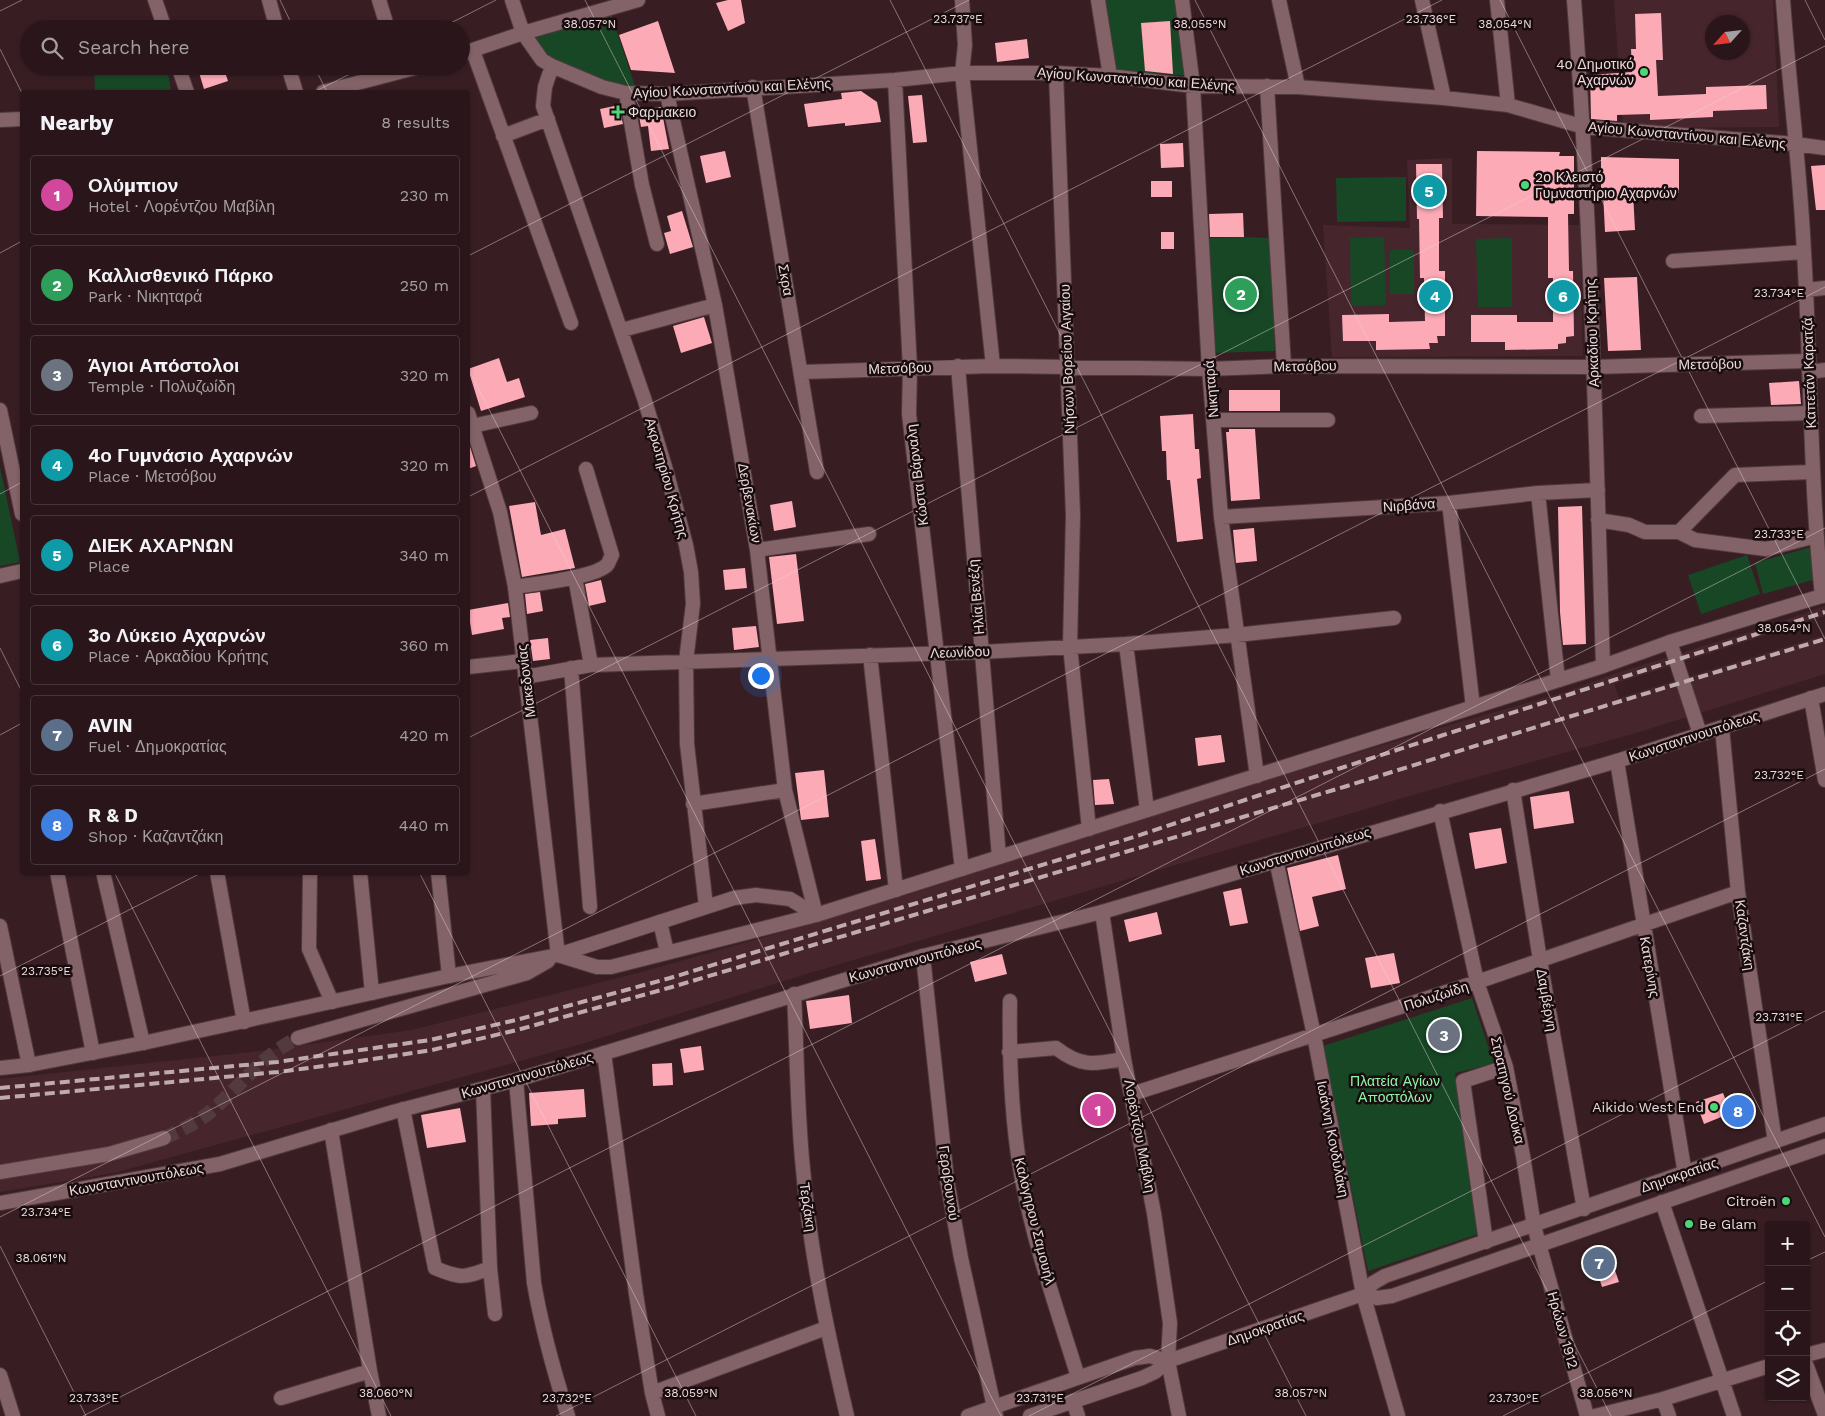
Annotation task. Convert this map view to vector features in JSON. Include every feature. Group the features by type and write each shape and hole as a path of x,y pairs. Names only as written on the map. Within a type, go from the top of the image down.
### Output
{"street":[{"path":"155,0 162,20"},
{"path":"269,0 275,20"},
{"path":"379,0 385,20"},
{"name":"Αγίου Κωνσταντίνου και Ελένης","path":"512,0 523,33 542,60 602,87 626,92 667,94 753,87 896,80 962,73 1056,73 1110,76 1193,86 1267,86 1444,98 1508,105 1584,127 1825,148"},
{"path":"962,0 965,45 962,73 993,366"},
{"path":"1098,0 1110,76"},
{"name":"Νικηταρά","path":"1182,0 1193,86 1209,369 1221,517 1257,776"},
{"path":"1279,0 1298,88"},
{"path":"1422,0 1444,98"},
{"path":"1498,0 1508,105"},
{"name":"Αρκαδίου Κρήτης","path":"1574,0 1584,127 1603,666"},
{"name":"Καπετάν Καρατζά","path":"1783,0 1804,252 1812,472 1819,529 1823,596"},
{"path":"470,51 630,1"},
{"path":"470,59 503,136 571,323"},
{"name":"Ακρωτηρίου Κρήτης","path":"552,66 545,86 544,106 622,330 666,470 686,545 691,572 693,604 686,661 686,744 706,906"},
{"name":"Νήσων Βορείου Αιγαίου","path":"1056,73 1073,515 1070,646 1088,829"},
{"path":"181,75 186,90"},
{"path":"291,75 295,90"},
{"path":"341,90 359,88 388,75"},
{"name":"Κώστα Βάρναλη","path":"896,80 910,368 909,414 962,869"},
{"path":"1267,86 1284,366"},
{"name":"Σκρα","path":"753,87 802,372 817,472"},
{"path":"626,92 642,184 657,244"},
{"name":"Δερβενακίων","path":"667,94 715,305 757,550 785,790 816,915"},
{"path":"0,120 20,119"},
{"path":"503,136 548,119"},
{"path":"1672,262 1804,252"},
{"path":"1806,290 1825,288"},
{"path":"622,330 715,305"},
{"name":"Μετσόβου","path":"802,372 958,366 1209,369 1284,366 1808,366 1825,370"},
{"name":"Ηλία Βενέζη","path":"958,366 999,857"},
{"path":"0,410 20,505"},
{"path":"470,422 531,413"},
{"path":"1702,416 1810,413"},
{"path":"1214,420 1328,420"},
{"name":"Μακεδονίας","path":"470,425 500,512 514,587 558,955"},
{"path":"514,587 575,577 608,565 612,554 586,469"},
{"path":"1679,532 1736,475 1812,472"},
{"name":"Νιρβάνα","path":"1221,517 1449,503 1538,493 1598,490"},
{"path":"1538,493 1558,680"},
{"path":"1449,503 1473,707"},
{"path":"1598,520 1629,525 1645,532 1679,532 1695,540 1766,549 1819,529"},
{"path":"757,550 869,534"},
{"path":"0,576 20,571"},
{"path":"575,577 591,664"},
{"path":"298,1038 527,973 558,955 597,967 611,967 816,915 1603,666 1670,642 1823,596"},
{"name":"Λεωνίδου","path":"525,677 591,664 981,652 1126,644 1236,635 1394,618"},
{"path":"1670,642 1700,734"},
{"path":"1126,644 1147,810"},
{"path":"870,655 896,890"},
{"path":"470,668 523,661"},
{"path":"571,668 590,907"},
{"path":"1818,696 1825,780"},
{"name":"Κωνσταντινουπόλεως","path":"0,1203 220,1164 403,1109 516,1080 923,956 1102,912 1440,811 1616,761 1818,696"},
{"name":"Καζαντζάκη","path":"1722,728 1738,892 1774,1142"},
{"name":"Κατερίνης","path":"1616,761 1684,1174"},
{"path":"693,804 785,790"},
{"name":"Δαμβέργη","path":"1514,790 1540,960 1584,1209"},
{"name":"Στρατηγού Δούκα","path":"1440,811 1477,982 1506,1068 1534,1226"},
{"name":"Ιωάννη Κονδυλάκη","path":"1276,860 1314,1035 1363,1294 1398,1416"},
{"path":"58,875 93,1053"},
{"path":"104,875 143,1043"},
{"path":"218,875 244,1022"},
{"path":"310,875 309,949 332,1002"},
{"path":"360,875 372,993"},
{"path":"438,875 449,976"},
{"name":"Πολυζωίδη","path":"1132,1094 1477,982 1738,892"},
{"path":"0,1068 29,1065 143,1043 449,976 558,955 734,898 756,895 773,896 790,900 816,915"},
{"name":"Λορέντζου Μαβίλη","path":"1102,912 1124,1059 1154,1213 1170,1322 1168,1361 1179,1416"},
{"path":"660,922 667,952"},
{"path":"0,926 29,1065"},
{"name":"Γεροβουνού","path":"923,956 947,1180 961,1258 995,1412"},
{"name":"Τερζάκη","path":"794,994 802,1169 826,1328 847,1416"},
{"name":"Καλόγηρου Σαμουήλ","path":"1010,1001 1009,1052 1016,1141 1025,1193 1078,1377"},
{"path":"1009,1052 1056,1048 1064,1055 1093,1065 1124,1059"},
{"path":"604,1053 636,1294 652,1393 658,1416"},
{"path":"1486,1242 1463,1081 1506,1068"},
{"path":"516,1080 534,1283 548,1352 568,1416"},
{"path":"483,1089 490,1268 495,1314"},
{"path":"403,1109 435,1268 457,1277 469,1276 490,1268"},
{"name":"Δημοκρατίας","path":"1030,1416 1142,1378 1155,1372 1168,1361 1363,1294 1373,1283 1385,1276 1584,1209 1825,1124"},
{"path":"331,1130 379,1416"},
{"path":"0,1172 109,1154 164,1138"},
{"name":"Δημοκρατίας","path":"1363,1294 1377,1298 1392,1296 1825,1146"},
{"path":"1662,1202 1734,1416"},
{"path":"1534,1226 1539,1244"},
{"name":"Ηρώων 1912","path":"1539,1244 1587,1416"},
{"path":"652,1393 826,1328"},
{"path":"1810,1354 1825,1350"},
{"name":"Δημοκρατίας","path":"968,1416 995,1412 1078,1377 1135,1358 1150,1356 1168,1361"},
{"path":"1595,1416 1663,1399 1765,1367"},
{"path":"281,1398 370,1371"},
{"path":"0,1375 13,1416"},
{"path":"1810,1375 1825,1414"},
{"path":"1663,1399 1669,1416"},
{"path":"1073,1401 1078,1416"}],"shaded area":[{"path":"1614,0 1773,0 1779,127 1623,128"},
{"path":"1452,158 1452,224 1580,225 1583,356 1332,357 1323,225 1410,228 1407,160"},
{"path":"1825,606 1825,616 1614,684 1619,698 1825,635 1825,674 1636,733 1423,792 813,972 578,1045 114,1173 0,1192 0,1079 252,1052 412,1030 638,973 910,894 1168,810 1562,693 1617,673 1759,629"}],"green space":[{"path":"1103,0 1186,0 1196,76 1114,71"},
{"path":"611,14 635,86 599,80 554,61 533,38"},
{"path":"94,75 168,75 171,90 95,90"},
{"path":"1406,177 1406,221 1337,222 1336,178"},
{"path":"1384,237 1386,305 1351,306 1350,238"},
{"path":"1207,238 1269,238 1275,351 1213,353"},
{"path":"1512,238 1512,307 1478,307 1476,239"},
{"path":"1390,250 1414,250 1414,294 1390,294"},
{"path":"0,467 20,562 0,566"},
{"path":"1811,547 1816,579 1763,594 1755,563"},
{"path":"1747,555 1760,594 1701,614 1688,575"},
{"name":"Πλατεία Αγίων Αποστόλων","path":"1472,998 1494,1064 1455,1073 1478,1234 1368,1271 1323,1046"}],"building":[{"path":"728,0 741,0 745,23 728,31 716,3"},
{"name":"4ο Δημοτικό Αχαρνών","path":"1661,13 1663,60 1656,60 1658,96 1706,94 1706,87 1766,85 1767,109 1713,111 1713,117 1650,120 1650,114 1617,115 1617,121 1591,119 1590,75 1632,72 1631,49 1636,49 1635,14"},
{"path":"658,21 675,73 631,70 619,35"},
{"path":"1170,21 1173,74 1145,71 1141,23"},
{"path":"1027,39 1029,58 997,62 995,43"},
{"path":"200,75 226,75 228,81 204,89"},
{"path":"861,91 877,102 881,122 845,126 845,123 808,127 804,104 842,99 841,93"},
{"path":"922,95 927,142 913,143 908,96"},
{"path":"619,105 623,124 604,128 600,109"},
{"path":"661,107 669,149 651,151 648,126 641,127 638,110"},
{"path":"1183,143 1184,167 1161,168 1160,144"},
{"path":"725,151 731,177 706,183 700,156"},
{"path":"1477,151 1560,152 1559,156 1574,156 1574,214 1568,214 1569,271 1573,271 1574,336 1566,337 1566,343 1558,344 1558,349 1505,350 1505,342 1471,342 1471,315 1517,315 1517,322 1553,322 1553,278 1548,278 1548,217 1476,216"},
{"path":"1601,157 1679,159 1679,193 1633,192 1635,230 1605,232 1603,192 1601,192"},
{"path":"1416,164 1442,164 1443,218 1439,218 1439,271 1445,271 1445,336 1437,336 1438,343 1429,343 1430,349 1376,350 1376,341 1343,341 1342,315 1389,314 1389,322 1425,321 1424,278 1420,278"},
{"path":"1825,165 1825,210 1816,210 1811,166"},
{"path":"1151,181 1172,181 1172,197 1151,197"},
{"path":"682,211 693,247 670,254 664,233 671,231 667,216"},
{"path":"1243,213 1244,237 1210,237 1209,214"},
{"path":"1161,232 1174,232 1174,249 1161,249"},
{"path":"1637,277 1641,350 1608,351 1604,278"},
{"path":"704,317 712,343 681,353 673,326"},
{"path":"499,358 507,382 519,378 525,397 481,411 470,375 470,368"},
{"path":"1799,381 1801,404 1771,405 1769,383"},
{"path":"1229,390 1280,390 1280,411 1229,411"},
{"path":"1193,414 1195,449 1199,449 1201,478 1197,479 1203,539 1177,542 1170,480 1167,480 1166,451 1162,451 1160,416"},
{"path":"1229,429 1255,429 1260,499 1231,501 1226,432 1229,432"},
{"path":"470,446 476,466 470,468"},
{"path":"792,501 796,527 774,531 770,505"},
{"path":"535,502 541,535 565,529 575,568 522,577 509,506"},
{"path":"1582,506 1586,644 1563,645 1560,612 1558,507"},
{"path":"1254,528 1257,561 1236,563 1233,530"},
{"path":"796,554 804,621 777,624 769,557"},
{"path":"745,568 747,588 725,590 723,570"},
{"path":"601,580 606,602 589,606 585,584"},
{"path":"540,592 543,611 527,614 525,594"},
{"path":"508,603 510,617 502,618 504,629 472,635 470,610"},
{"path":"756,626 759,647 734,650 732,628"},
{"path":"548,638 550,659 533,661 530,640"},
{"path":"1221,735 1225,762 1198,766 1195,738"},
{"path":"824,770 829,817 801,820 795,773"},
{"path":"1109,779 1114,804 1095,805 1093,780"},
{"path":"1569,791 1574,823 1534,829 1530,797"},
{"path":"1501,828 1507,863 1475,869 1469,833"},
{"path":"875,839 881,879 866,881 861,841"},
{"path":"1338,855 1346,889 1312,897 1319,926 1300,931 1287,868"},
{"path":"1241,888 1248,923 1230,926 1223,892"},
{"path":"1157,912 1162,934 1129,942 1124,920"},
{"path":"1394,953 1400,983 1371,988 1365,958"},
{"path":"1002,954 1007,974 975,982 970,962"},
{"path":"849,995 852,1023 810,1029 806,1001"},
{"path":"1447,1017 1455,1050 1441,1053 1433,1020"},
{"path":"701,1046 704,1070 684,1073 680,1049"},
{"path":"672,1063 673,1085 653,1086 652,1064"},
{"path":"584,1089 586,1117 558,1119 558,1124 531,1126 529,1093"},
{"path":"1723,1093 1731,1113 1704,1124 1696,1102"},
{"path":"460,1108 466,1142 427,1148 421,1115"},
{"path":"1608,1250 1619,1282 1602,1287 1592,1256"}],"tunnel":[{"path":"164,1138 205,1116 262,1062 298,1038"}],"railway":[{"path":"0,1088 277,1062 430,1040 516,1020 670,978 1134,837 1341,768 1825,612"},
{"path":"0,1098 278,1072 347,1063 432,1050 517,1030 672,987 1347,786 1825,639"}],"place":[{"name":"4ο Δημοτικό Αχαρνών","path":"1644,72"},
{"name":"Φαρμακειο","path":"618,112"},
{"name":"2ο Κλειστό Γυμναστήριο Αχαρνών","path":"1525,185"},
{"name":"ΔΙΕΚ ΑΧΑΡΝΩΝ","path":"1429,191"},
{"name":"Καλλισθενικό Πάρκο","path":"1241,294"},
{"name":"4ο Γυμνάσιο Αχαρνών","path":"1435,296"},
{"name":"3ο Λύκειο Αχαρνών","path":"1563,296"},
{"name":"Άγιοι Απόστολοι","path":"1444,1035"},
{"name":"Aikido West End","path":"1714,1107"},
{"name":"Ολύμπιον","path":"1098,1110"},
{"name":"R & D","path":"1738,1111"},
{"name":"Citroën","path":"1786,1201"},
{"name":"Be Glam","path":"1689,1224"},
{"name":"AVIN","path":"1599,1263"}]}
